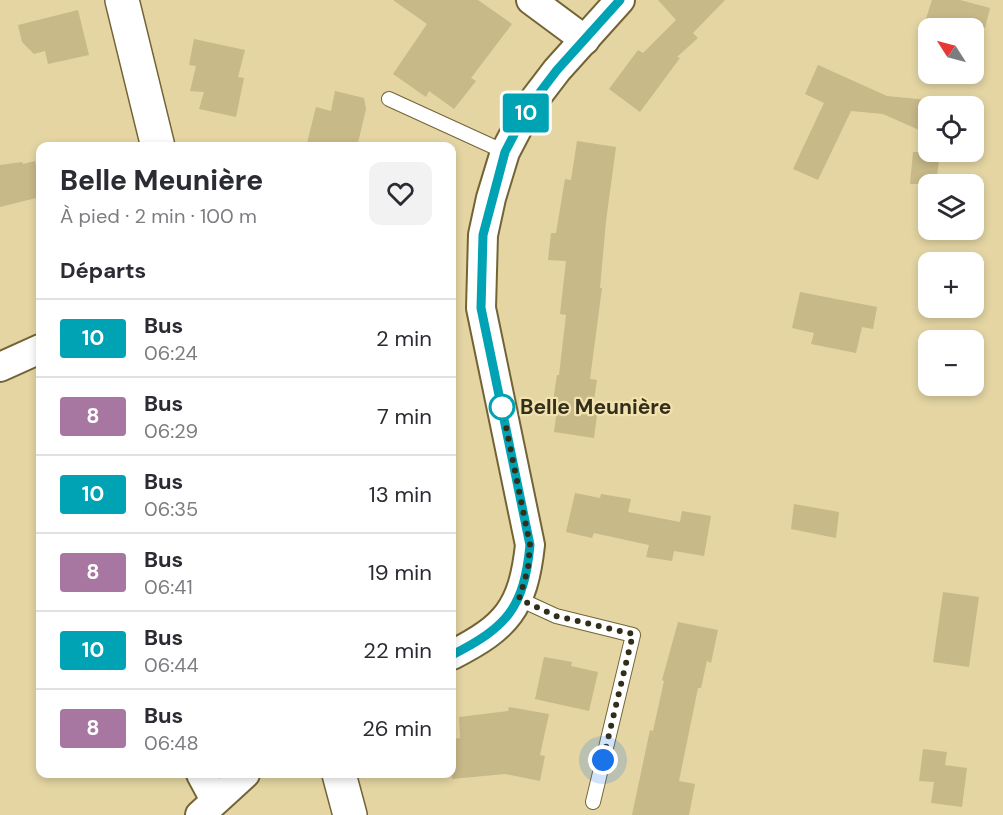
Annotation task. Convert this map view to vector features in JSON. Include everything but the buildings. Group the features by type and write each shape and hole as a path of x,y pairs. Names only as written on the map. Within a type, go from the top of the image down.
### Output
{"street":[{"path":"122,0 157,142"},
{"path":"531,0 585,40"},
{"path":"456,653 482,639 502,623 519,599 528,569 530,545 481,308 483,235 505,152 528,108 557,70 620,0"},
{"path":"0,367 36,351"},
{"path":"202,778 207,807"},
{"path":"207,807 240,778"},
{"path":"340,778 350,815"}],"lane":[{"path":"389,99 505,152"},
{"path":"519,599 556,616 633,634 593,802"}],"bus line":[{"name":"10","path":"456,653 482,639 502,623 519,599 528,569 530,545 481,308 483,235 491,198 505,152 528,108 557,70 620,0"}],"place":[{"name":"Belle Meunière","path":"502,407"}],"route":[{"path":"502,407 530,545 528,569 519,599 556,616 633,634 603,760"}]}
